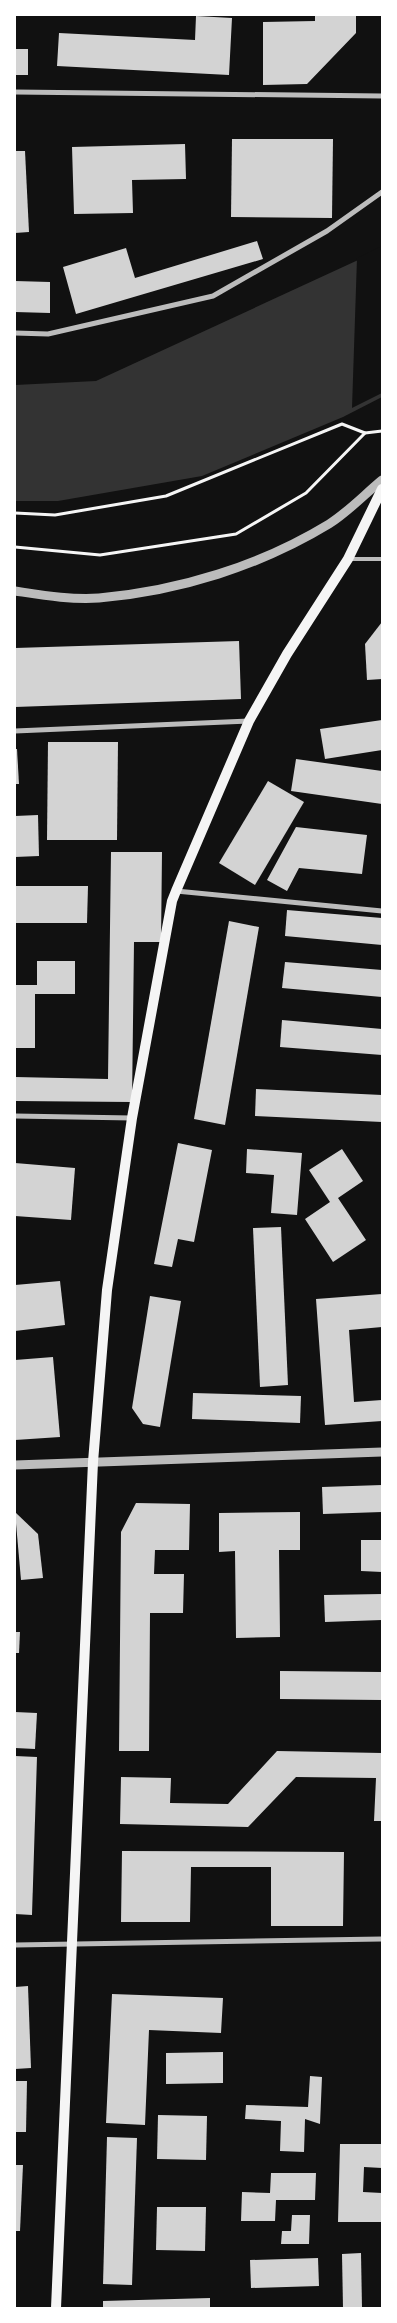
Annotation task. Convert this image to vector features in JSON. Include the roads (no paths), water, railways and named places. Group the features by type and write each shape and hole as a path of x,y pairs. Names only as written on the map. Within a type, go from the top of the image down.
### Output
{"main road":[{"path":"56,2308 93,1462 107,1290 132,1118 172,902 176,891 249,721 287,654 348,559 382,489"}],"street":[{"path":"15,92 382,96"},
{"path":"15,333 48,334 213,296 327,231 382,192"},
{"path":"15,591 51,596 98,598 201,580 262,559 331,523 382,480"},
{"path":"15,731 249,721"},
{"path":"176,891 382,911"},
{"path":"15,1116 132,1118"},
{"path":"15,1465 382,1452"},
{"path":"15,1945 382,1940"}],"lane":[{"path":"348,559 382,559"}]}
